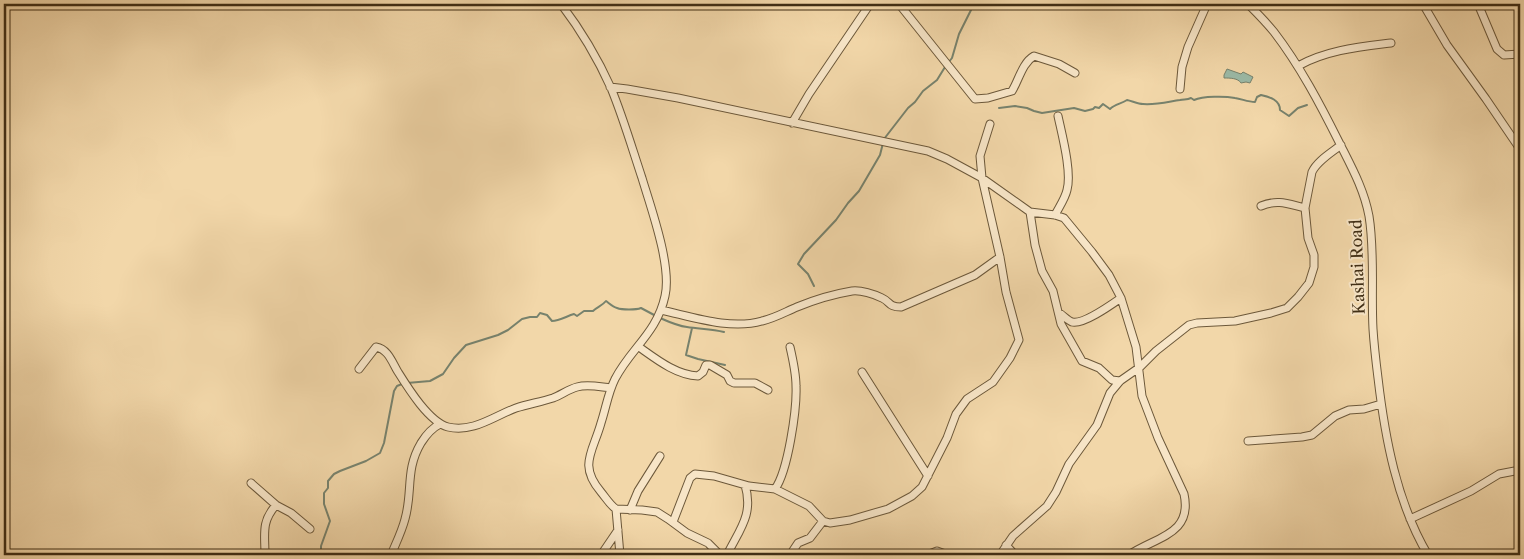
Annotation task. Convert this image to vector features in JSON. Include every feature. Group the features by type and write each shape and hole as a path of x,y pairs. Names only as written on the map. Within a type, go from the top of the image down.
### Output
{"street":[{"path":"561,4 586,41 610,87 623,120 655,218 667,281 661,310 650,331 623,367 611,388 588,462 590,478 616,509 620,555"},
{"path":"792,123 809,94 870,4"},
{"path":"899,4 975,99 988,98 1012,91 1031,56 1059,64 1076,74"},
{"path":"1180,89 1182,66 1188,47 1207,4"},
{"name":"Kashai Road","path":"1248,4 1272,30 1298,66 1317,98 1355,172 1363,192 1369,214 1373,330 1381,404 1392,458 1410,519 1428,555"},
{"path":"1423,4 1447,45 1520,149"},
{"path":"1478,4 1497,49 1504,55 1520,54"},
{"path":"1298,66 1315,58 1349,48 1391,43"},
{"path":"610,87 678,98 928,151 982,178 1030,212 1064,218 1109,275 1121,298 1136,347 1142,396 1186,502 1183,520 1179,526 1172,532 1129,555"},
{"path":"1055,215 1065,195 1068,183 1064,142 1058,116"},
{"path":"673,522 690,478 695,474 714,476 745,485 775,489 809,506 823,521 830,523 888,509 897,505 922,486 947,438 956,414 967,399 993,382 1010,358 1019,340 1006,292 982,178 980,156 990,124"},
{"path":"1000,555 1013,536 1048,506 1069,464 1097,425 1110,393 1120,381 1140,368 1161,347 1192,324 1245,319 1287,308 1292,304 1309,282 1314,267 1314,255 1308,238 1305,208 1314,168 1341,145"},
{"path":"1261,206 1269,202 1276,202 1305,208"},
{"path":"1030,212 1035,245 1042,271 1053,291 1061,324 1082,360 1099,368 1112,380 1120,381"},
{"path":"661,310 710,321 746,324 776,317 797,307 854,291 882,298 894,307 901,307 974,275 1000,257"},
{"path":"1058,313 1070,321 1078,322 1091,317 1121,298"},
{"path":"359,369 376,346 384,350 416,399 440,424 451,428 477,425 517,407 554,397 577,387 591,385 611,388"},
{"path":"639,347 670,367 686,374 698,376 703,372 706,365 710,364 727,375 730,382 734,384 751,383 768,390"},
{"path":"775,489 779,484 784,467 796,399 796,376 790,347"},
{"path":"862,372 928,476"},
{"path":"1248,441 1312,435 1335,416 1349,410 1364,409 1381,404"},
{"path":"392,555 406,519 412,462 427,434 440,424"},
{"path":"630,510 638,491 660,456"},
{"path":"1410,519 1471,491 1499,474 1520,470"},
{"path":"251,483 276,505 310,529"},
{"path":"727,555 747,514 749,502 745,485"},
{"path":"265,555 266,522 269,513 276,505"},
{"path":"616,509 657,512 687,533 708,543 720,555"},
{"path":"790,555 798,543 810,538 823,521"},
{"path":"601,555 618,530"},
{"path":"1006,545 1015,555"},
{"path":"927,555 937,551 948,555"}],"shaded area":[{"path":"1227,69 1241,74 1243,72 1253,77 1250,83 1241,83 1236,79 1224,78"}],"waterway":[{"path":"948,63 952,58 959,34 974,4"},
{"path":"884,139 923,91 937,80 945,67"},
{"path":"999,108 1015,106 1042,113 1074,108 1085,111 1095,107 1099,108 1103,104 1110,109 1127,100 1141,104 1152,104 1191,98 1194,100 1231,97 1255,102 1257,97 1261,95 1274,100 1280,107 1280,110 1289,116 1298,108 1307,105"},
{"path":"814,286 808,274 798,264 804,254 836,220 859,191 880,155 883,143"},
{"path":"407,383 430,381 443,374 466,345 498,335 522,319 537,317 540,313 547,315 552,321 555,321 574,314 577,316 584,311 593,311 606,301 617,308 629,310 641,308 656,316"},
{"path":"660,318 674,324 724,332"},
{"path":"692,328 686,355 725,365"},
{"path":"321,555 321,546 330,521 324,504 324,493 328,488 328,481 334,474 380,453 384,443 394,391 397,386 402,384"}]}
